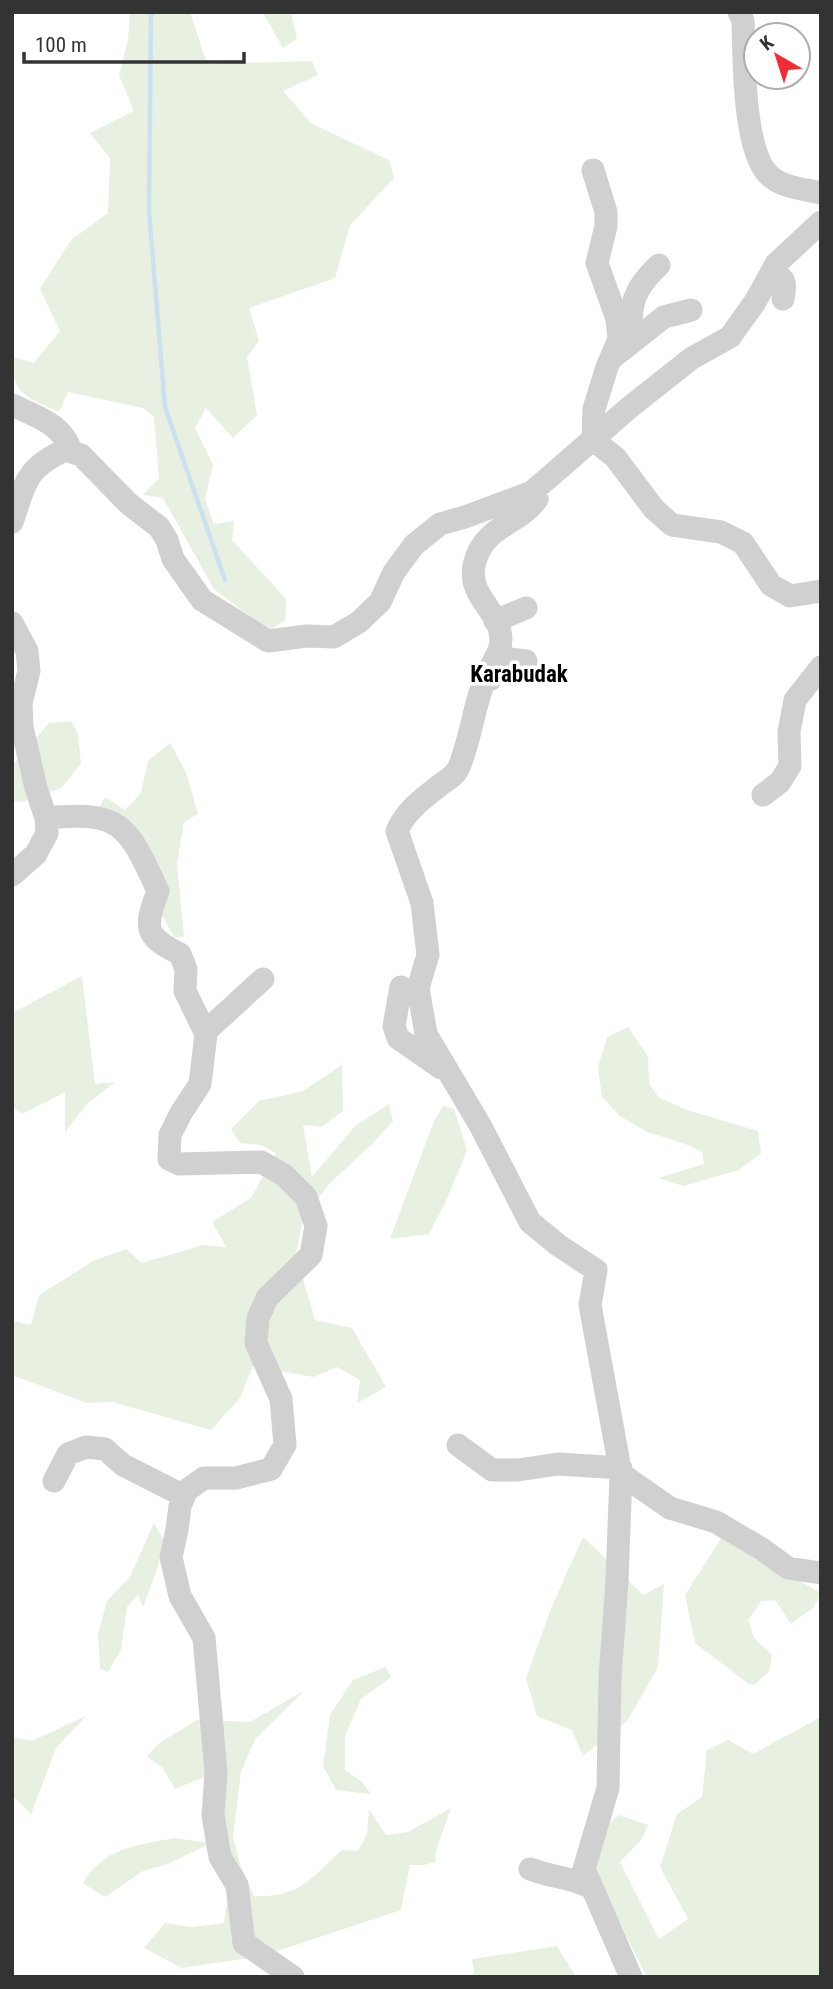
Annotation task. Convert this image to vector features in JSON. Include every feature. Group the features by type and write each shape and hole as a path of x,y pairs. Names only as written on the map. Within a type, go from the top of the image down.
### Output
{"street":[{"path":"739,12 743,20 750,131 759,164 771,178 821,193"},
{"path":"593,170 607,212 597,263 617,319 619,339 607,366 594,409 593,440"},
{"path":"12,522 27,479 46,459 65,450 71,452 81,456 129,504 159,527 179,568 202,600 268,641 307,636 334,637 359,622 380,602 394,572 414,545 439,524 532,492 692,358 730,337 776,264 821,222"},
{"path":"631,342 631,309 635,292 659,265"},
{"path":"773,270 783,277 786,284 783,299"},
{"path":"612,358 664,317 691,310"},
{"path":"12,405 45,420 67,438 71,452"},
{"path":"593,440 615,457 654,509 672,525 721,532 743,543 771,586 790,596 821,591"},
{"path":"532,492 537,499 529,511 489,535 478,552 474,588 495,621 501,639 497,656 488,671 459,769 414,806 402,819 397,831 422,902 428,955 418,988 426,1034 492,1146 530,1223 596,1269 590,1305 621,1471 610,1678 608,1788 584,1869 631,1977"},
{"path":"495,621 526,608"},
{"path":"12,623 27,651 29,671 21,703 22,727 46,818 47,832 36,854 12,875"},
{"path":"479,699 498,668 510,659 526,661"},
{"path":"763,795 780,782 790,765 789,732 795,700 821,667"},
{"path":"46,818 94,816 114,822 138,847 158,891 149,914 149,931 159,944 180,954 186,969 184,991 205,1032 200,1084 181,1112 170,1135 169,1159 179,1164 261,1162 284,1175 306,1197 316,1227 311,1255 267,1298 258,1318 256,1343 281,1399 285,1445 271,1469 236,1478 204,1478 187,1490 180,1506 171,1557 180,1596 204,1638 216,1772 213,1815 220,1857 237,1885 244,1943 293,1977"},
{"path":"205,1032 263,979"},
{"path":"401,987 394,1026 398,1038 450,1074"},
{"path":"458,1445 492,1470 519,1470 558,1464 621,1471 670,1508 716,1522 788,1568 821,1573"},
{"path":"54,1481 68,1454 86,1447 105,1449 123,1465 184,1496"},
{"path":"530,1869 547,1875 575,1879 592,1888"}],"green space":[{"path":"130,12 190,12 207,64 312,61 318,75 283,91 312,124 389,160 394,178 350,225 335,278 249,308 259,341 247,357 257,415 233,438 206,408 195,428 213,465 205,499 214,524 234,521 232,540 286,599 285,620 272,629 252,618 214,589 163,498 143,495 159,478 154,417 143,408 68,392 59,412 30,398 18,387 15,380 12,357 34,363 60,331 40,289 71,240 108,213 110,158 90,133 134,111 119,75 128,40"},
{"path":"263,12 291,12 297,39 283,48"},
{"path":"71,721 78,734 81,764 61,788 22,802 12,801 12,766 49,723"},
{"path":"170,743 186,772 198,814 184,822 177,863 184,937 174,937 159,910 166,889 98,810 105,797 125,810 141,793 148,761"},
{"path":"82,976 95,1084 115,1082 86,1105 65,1132 65,1092 22,1114 12,1106 12,1013"},
{"path":"628,1027 648,1057 649,1083 658,1097 687,1110 758,1131 761,1153 739,1170 683,1186 659,1178 704,1164 702,1152 647,1132 620,1116 602,1097 598,1067 607,1037"},
{"path":"342,1065 343,1111 321,1127 303,1125 312,1177 355,1126 389,1104 393,1121 327,1186 302,1222 296,1255 315,1320 352,1328 386,1387 357,1403 360,1380 337,1367 313,1377 253,1366 240,1398 211,1430 113,1402 87,1403 12,1375 12,1321 31,1325 39,1295 93,1261 126,1249 142,1263 203,1245 226,1247 212,1222 251,1198 276,1153 261,1145 240,1143 231,1129 259,1101 303,1091"},
{"path":"443,1106 454,1109 467,1150 429,1234 390,1239 434,1121"},
{"path":"154,1523 163,1539 158,1567 143,1607 138,1595 127,1607 121,1650 108,1672 100,1668 98,1634 107,1601 130,1577"},
{"path":"583,1537 643,1595 664,1584 658,1667 627,1721 583,1756 572,1730 537,1716 526,1678 552,1606"},
{"path":"722,1537 821,1593 814,1607 791,1624 775,1600 761,1601 748,1620 754,1638 772,1655 769,1672 754,1685 695,1643 685,1595"},
{"path":"386,1667 391,1677 361,1699 345,1736 345,1770 362,1782 371,1794 336,1790 323,1766 330,1715 353,1680"},
{"path":"305,1690 255,1739 241,1772 233,1837 240,1864 254,1896 270,1896 294,1890 313,1877 342,1850 358,1851 367,1834 369,1809 386,1835 408,1832 451,1808 436,1851 435,1862 410,1865 401,1910 280,1950 249,1958 182,1968 144,1948 165,1923 191,1927 224,1923 228,1895 211,1860 224,1769 175,1789 162,1767 147,1757 158,1744 197,1720 250,1722"},
{"path":"86,1716 56,1748 31,1814 12,1795 12,1737 32,1741"},
{"path":"821,1717 821,1977 647,1977 591,1867 605,1827 619,1815 648,1825 642,1839 620,1862 659,1939 688,1919 660,1867 677,1814 702,1797 707,1750 728,1740 753,1754"},
{"path":"174,1838 211,1843 168,1864 143,1871 105,1897 83,1883 91,1871 111,1855 134,1846"},
{"path":"557,1946 576,1977 470,1977 474,1973 472,1959"}],"waterway":[{"path":"151,12 149,211 165,407 225,580"}],"district":[{"name":"Karabudak","path":"519,674"}]}
